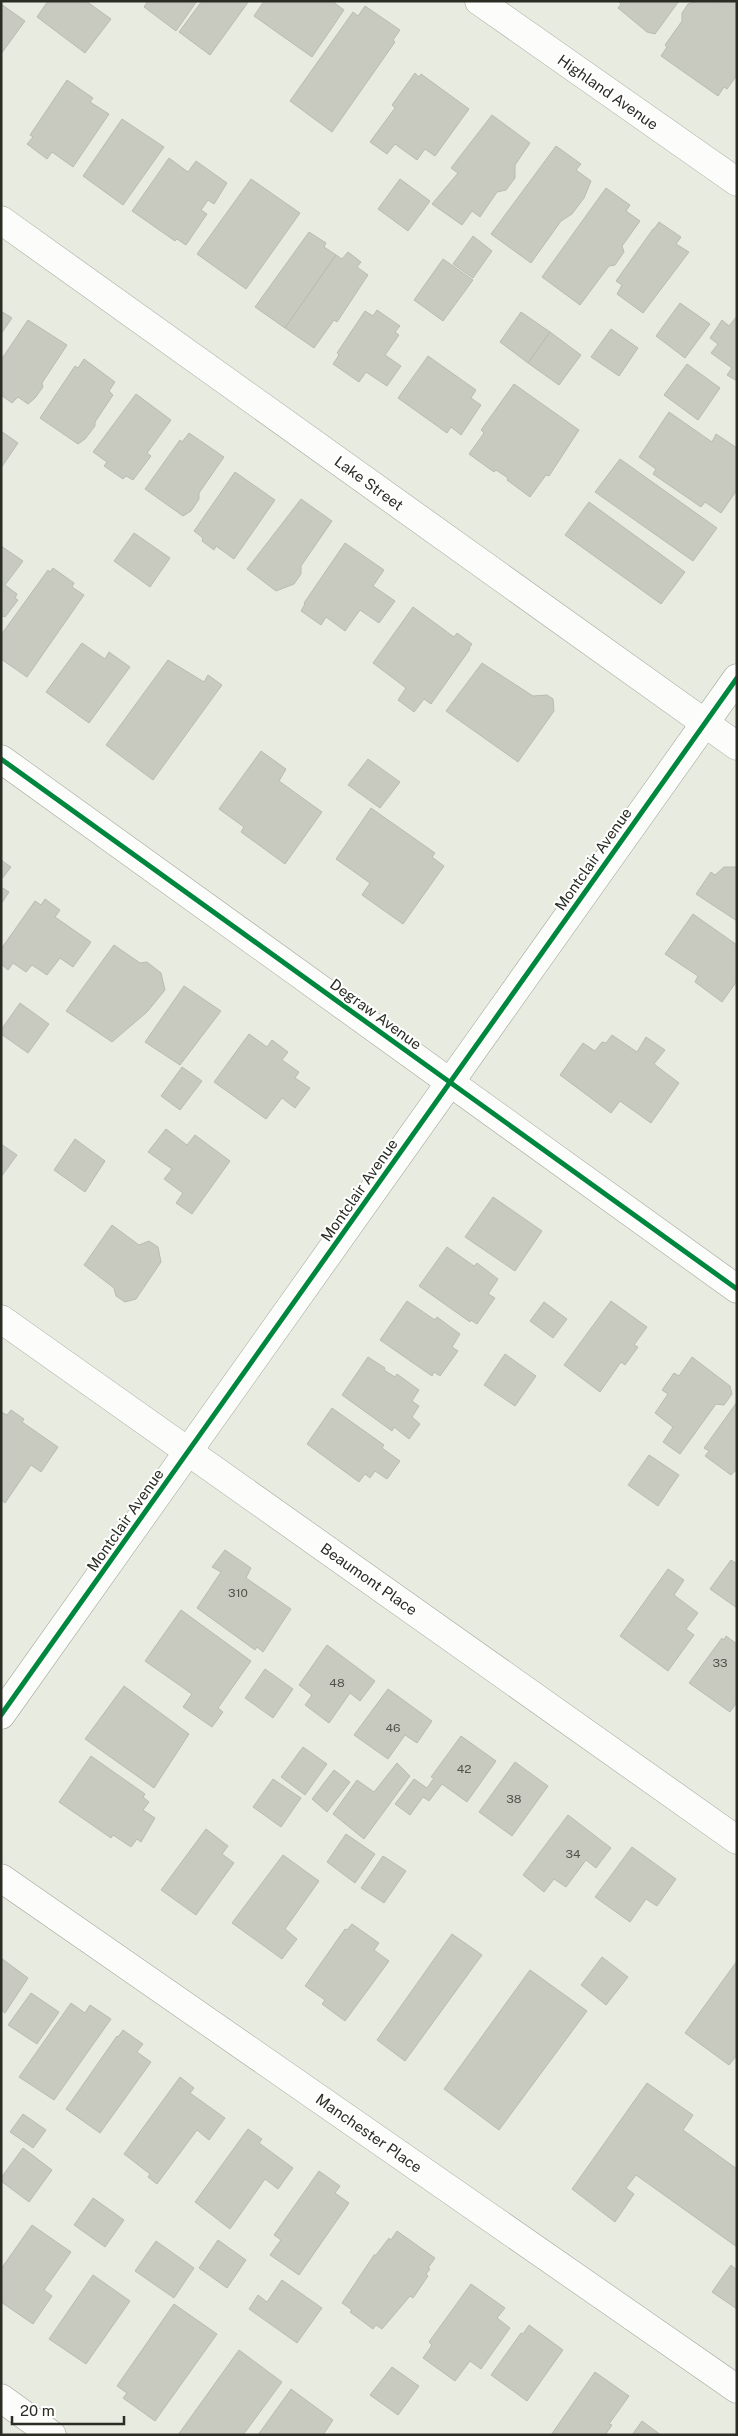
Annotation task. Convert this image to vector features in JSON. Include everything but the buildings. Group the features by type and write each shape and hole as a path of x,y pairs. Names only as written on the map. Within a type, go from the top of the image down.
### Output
{"street":[{"name":"Highland Avenue","path":"479,1 737,182"},
{"name":"Lake Street","path":"1,220 737,746"},
{"name":"Montclair Avenue","path":"1,1715 737,678"},
{"name":"Degraw Avenue","path":"1,759 737,1289"},
{"name":"Beaumont Place","path":"1,1319 737,1840"},
{"name":"Manchester Place","path":"1,1878 737,2389"},
{"path":"1,2398 52,2435"}],"cycle path":[{"path":"1,1715 737,678"},
{"path":"1,759 737,1289"}]}
